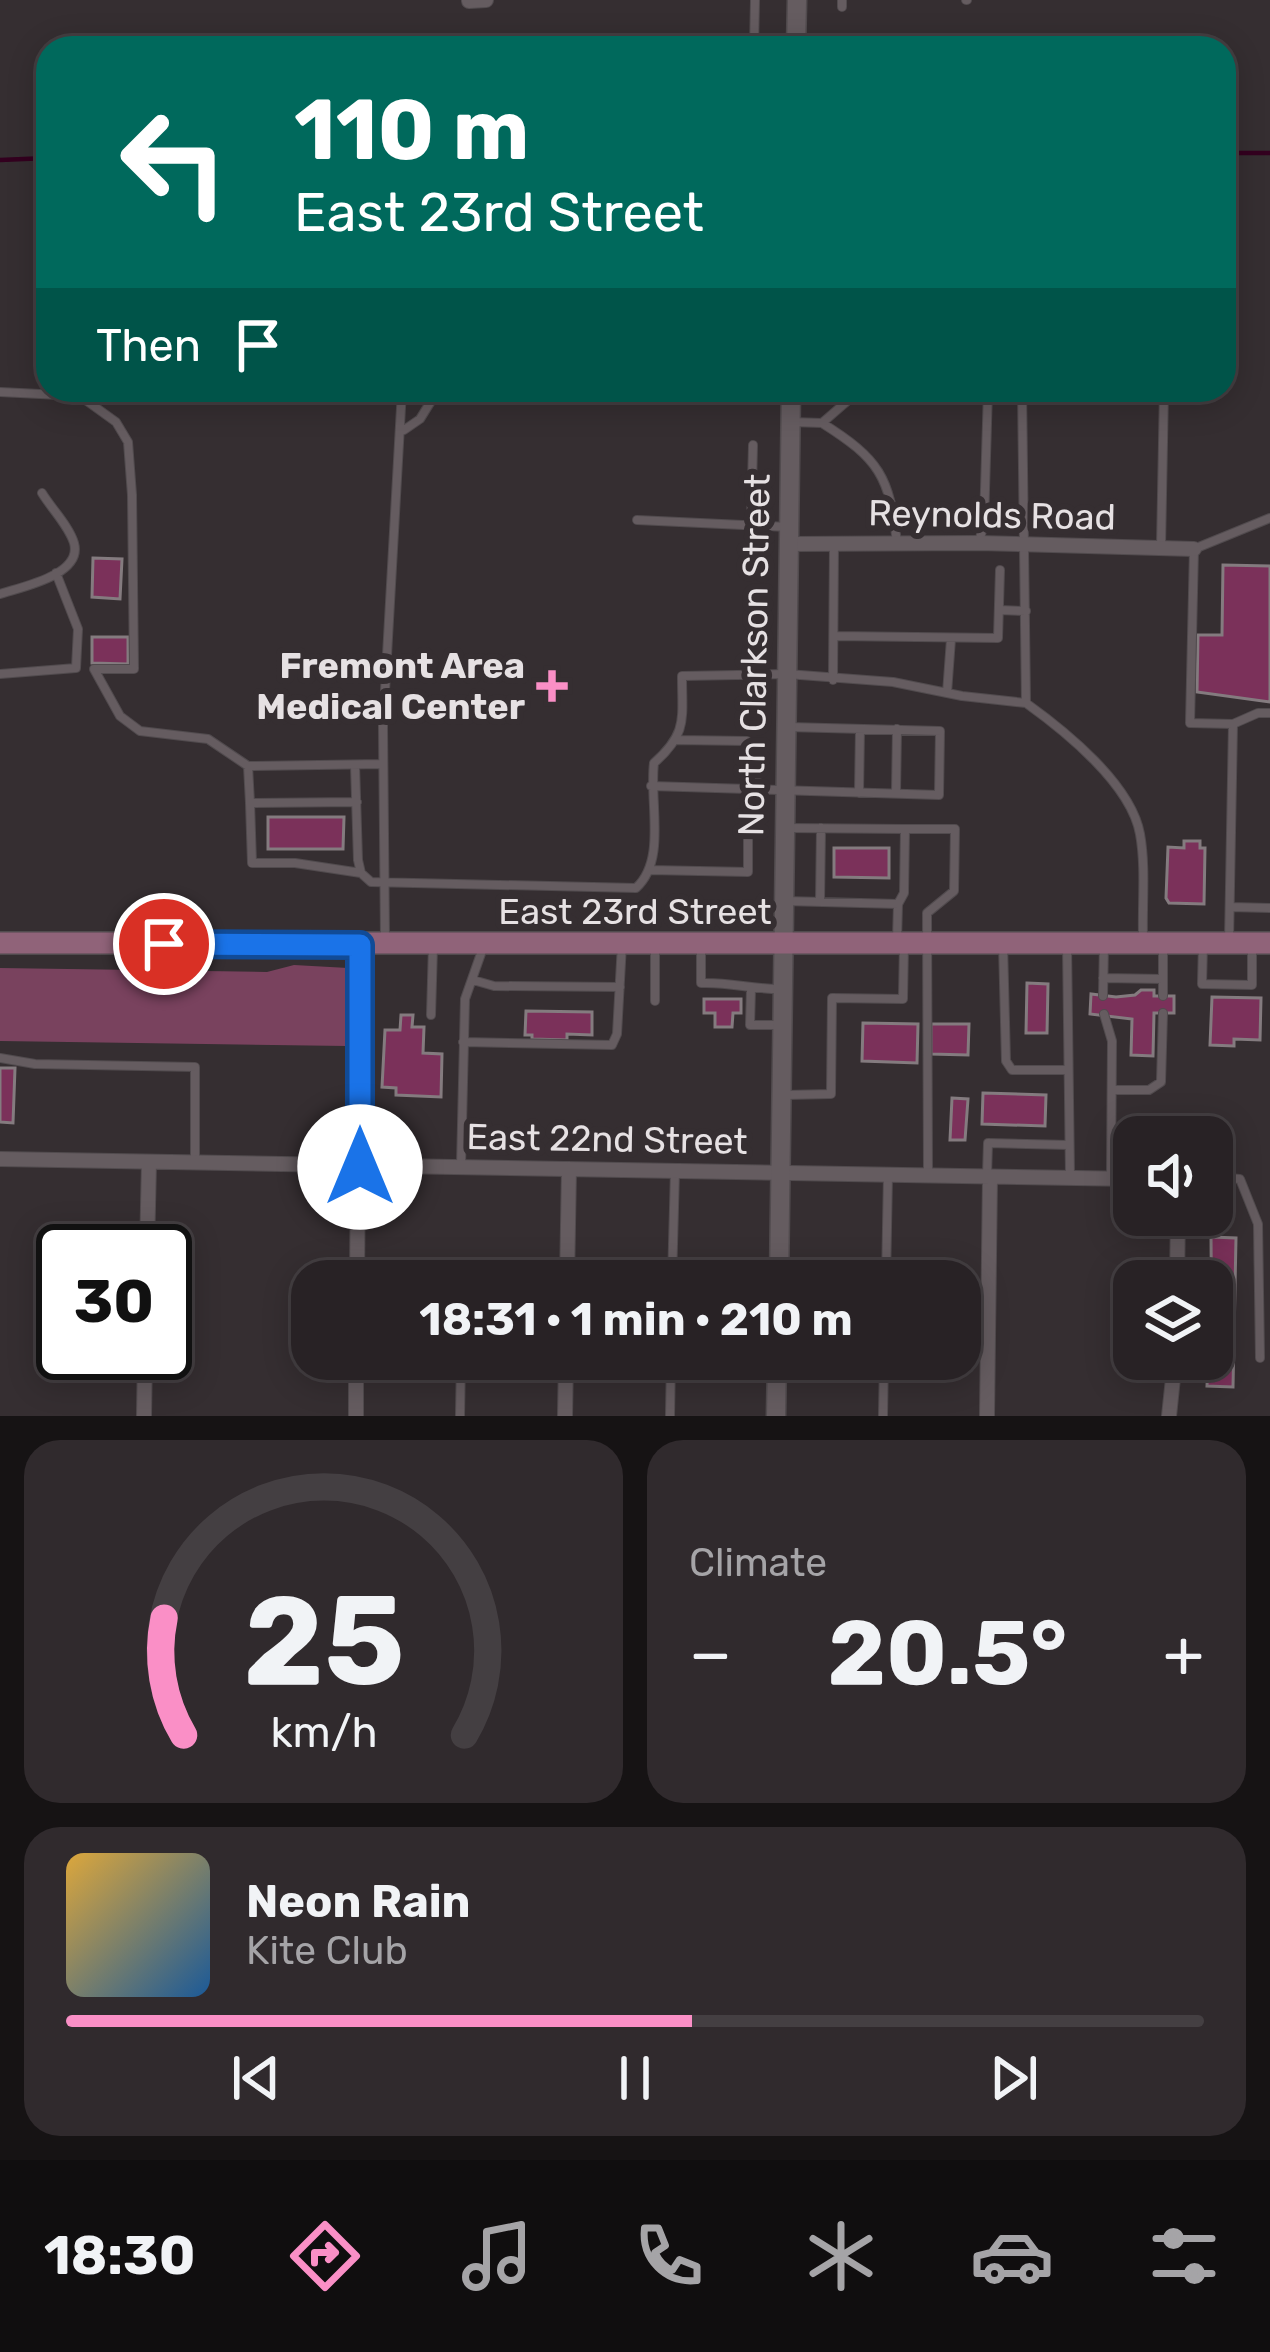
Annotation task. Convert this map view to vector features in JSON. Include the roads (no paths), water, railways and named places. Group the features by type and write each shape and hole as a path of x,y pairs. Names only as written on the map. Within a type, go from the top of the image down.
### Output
{"main road":[{"name":"East 23rd Street","path":"0,943 1261,943"}],"street":[{"path":"469,2 486,0"},
{"path":"796,36 797,0"},
{"name":"North Clarkson Street","path":"779,1260 791,402"},
{"name":"Reynolds Road","path":"789,536 834,544 1194,549"},
{"path":"358,1260 360,945"},
{"name":"East 22nd Street","path":"0,1159 1111,1179"},
{"path":"148,1224 149,1162"},
{"path":"567,1260 569,1169"},
{"path":"987,1416 989,1177"},
{"path":"144,1416 145,1380"},
{"path":"356,1380 356,1416"},
{"path":"565,1416 566,1380"},
{"path":"776,1416 777,1380"},
{"path":"1169,1416 1174,1380"},
{"path":"1174,1390 1181,1416"}],"lane":[{"path":"754,36 755,0"},
{"path":"0,392 36,394"},
{"path":"0,674 134,669 128,442 116,422 88,402"},
{"path":"385,944 382,764 402,402"},
{"path":"403,431 420,419 431,402"},
{"path":"822,422 846,402"},
{"path":"979,543 984,523 988,402"},
{"path":"1022,402 1026,703"},
{"path":"1161,547 1164,402"},
{"path":"791,422 822,422 856,444 886,479 897,544"},
{"path":"751,525 753,445"},
{"path":"0,594 56,573 73,559 75,544 42,493"},
{"path":"1270,518 1194,549 1190,723 1234,724 1270,713"},
{"path":"637,520 751,525 789,536"},
{"path":"833,680 834,544"},
{"path":"833,636 998,638 1000,570"},
{"path":"56,573 78,629 76,668"},
{"path":"999,610 1027,611"},
{"path":"947,693 951,639"},
{"path":"94,669 131,727 208,739 248,766 382,764"},
{"path":"248,766 252,863 295,863 361,873 370,882 386,884 636,888 650,870 654,764 682,729 682,676 788,674 893,682 1026,703 1077,741 1121,797 1140,831 1163,996"},
{"path":"1229,943 1234,724"},
{"path":"651,786 939,795 940,731 786,727"},
{"path":"859,793 860,729"},
{"path":"896,793 897,729"},
{"path":"650,870 748,872 757,758 747,741 677,740"},
{"path":"355,765 361,873"},
{"path":"250,803 357,802"},
{"path":"785,828 955,830 954,891 928,913 928,1175"},
{"path":"820,902 821,828"},
{"path":"782,1095 831,1094 832,998 903,999 898,904 904,892 904,829"},
{"path":"784,901 898,904"},
{"path":"1229,908 1270,908"},
{"path":"1067,942 1070,1178"},
{"path":"1103,942 1103,996"},
{"path":"1003,943 1006,1060 1012,1070 1068,1070"},
{"path":"1203,943 1202,984 1252,985 1261,943"},
{"path":"431,1015 433,944"},
{"path":"460,1167 465,999 484,944"},
{"path":"463,1042 612,1045 622,944"},
{"path":"655,944 655,1001"},
{"path":"700,944 701,983 783,989"},
{"path":"1103,978 1163,979"},
{"path":"473,980 494,986 620,987"},
{"path":"751,989 750,1025 783,1025"},
{"path":"1112,1090 1150,1090 1161,1082 1163,1013"},
{"path":"1104,1014 1112,1041 1111,1179"},
{"path":"0,1058 35,1064 195,1066 195,1162"},
{"path":"989,1177 988,1143 1070,1145"},
{"path":"673,1260 675,1171"},
{"path":"886,1260 888,1174"},
{"path":"1233,1178 1240,1179 1258,1224 1260,1358"},
{"path":"460,1416 461,1380"},
{"path":"670,1416 671,1380"},
{"path":"883,1416 884,1380"}],"waterway":[{"path":"1236,153 1270,153"},
{"path":"0,160 36,158"}],"place":[{"name":"Fremont Area Medical Center","path":"552,686"}]}
